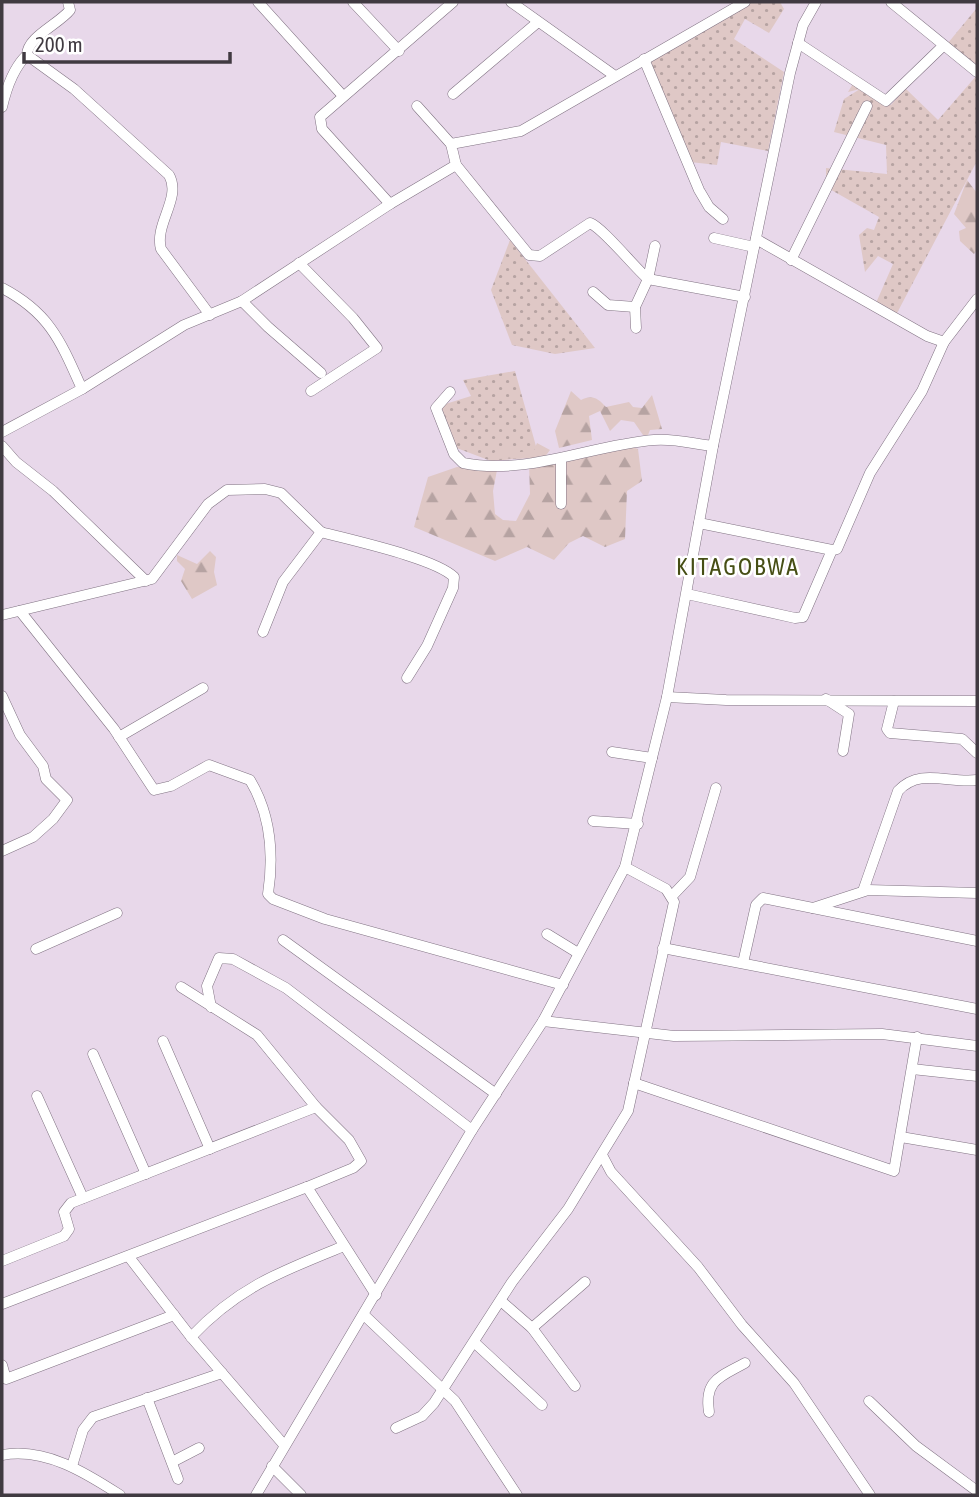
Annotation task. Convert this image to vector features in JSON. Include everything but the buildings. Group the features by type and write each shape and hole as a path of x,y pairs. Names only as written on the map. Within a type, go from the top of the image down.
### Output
{"street":[{"path":"2,107 28,48 70,10 68,2"},
{"path":"258,2 343,96"},
{"path":"353,2 398,51"},
{"path":"390,204 320,125 320,117 453,2"},
{"path":"511,2 615,76"},
{"path":"452,144 520,131 745,2"},
{"path":"256,1495 472,1130 543,1021 625,867 638,824 667,696 713,446 799,43 816,2"},
{"path":"891,2 977,72"},
{"path":"453,94 538,22"},
{"path":"799,43 833,63 886,101 943,46"},
{"path":"27,55 74,89 169,175 173,190 159,239 161,249 210,315"},
{"path":"644,59 699,190 709,207 723,219"},
{"path":"417,106 452,144 456,165 529,255 540,257 590,223 599,228 623,257 649,279 745,297"},
{"path":"791,260 867,106"},
{"path":"2,432 82,389 184,325 242,300 390,204 456,165"},
{"path":"714,238 755,243 791,260 927,336 944,342"},
{"path":"636,328 635,307 649,279 655,246"},
{"path":"299,263 353,318 377,348 311,391"},
{"path":"2,288 17,296 51,325 82,389"},
{"path":"593,292 608,305 635,307"},
{"path":"699,523 837,549 870,473 922,391 944,342 977,299"},
{"path":"242,300 268,327 321,373"},
{"path":"450,392 436,408 454,454 463,463 523,463 561,459 653,440 713,446"},
{"path":"2,446 146,581"},
{"path":"561,459 561,504"},
{"path":"2,615 155,577 208,504 227,490 265,489 281,493 321,532 400,554 448,572 454,578 453,588 427,646 407,678"},
{"path":"263,632 283,582 321,532"},
{"path":"687,594 799,618 808,610 832,550"},
{"path":"20,611 119,737 154,790 171,786 209,765 250,780 268,822 272,873 268,894 273,899 325,919 563,985"},
{"path":"119,737 203,688"},
{"path":"2,696 20,735 43,766 46,779 67,800 53,819 33,837 2,851"},
{"path":"667,696 726,700 977,701"},
{"path":"825,699 849,714 844,751"},
{"path":"894,701 887,729 890,733 962,739 977,753"},
{"path":"612,751 652,758"},
{"path":"863,891 898,791 905,784 921,777 977,780"},
{"path":"672,895 690,877 716,788"},
{"path":"593,821 638,824"},
{"path":"396,1428 422,1416 434,1403 501,1301 568,1209 628,1111 674,902 672,895 661,886 625,867"},
{"path":"812,908 863,891 977,893"},
{"path":"743,963 760,900 977,941"},
{"path":"36,949 117,913"},
{"path":"547,934 578,953"},
{"path":"284,940 496,1094"},
{"path":"663,948 977,1010"},
{"path":"211,1007 206,986 219,958 233,960 286,988 472,1130"},
{"path":"2,1304 307,1187 354,1168 361,1161 349,1140 317,1107 257,1035 181,987"},
{"path":"543,1021 612,1031 646,1031 684,1036 882,1034 977,1046"},
{"path":"634,1083 889,1172 896,1166 917,1037"},
{"path":"163,1041 210,1149"},
{"path":"93,1054 146,1174"},
{"path":"912,1069 977,1076"},
{"path":"37,1096 83,1198"},
{"path":"2,1261 64,1237 69,1229 64,1212 71,1203 317,1107"},
{"path":"901,1137 977,1150"},
{"path":"602,1155 611,1172 698,1267 742,1325 794,1383 870,1495"},
{"path":"587,1174 611,1172"},
{"path":"307,1187 376,1295"},
{"path":"191,1337 218,1308 251,1288 344,1246"},
{"path":"129,1257 191,1337 284,1445"},
{"path":"532,1328 585,1282"},
{"path":"501,1301 532,1328 575,1386"},
{"path":"2,1365 6,1379 174,1315"},
{"path":"364,1315 455,1401 516,1495"},
{"path":"475,1343 542,1405"},
{"path":"709,1412 706,1394 712,1383 745,1363"},
{"path":"72,1466 87,1422 222,1373"},
{"path":"147,1398 178,1479"},
{"path":"869,1401 915,1446 977,1491"},
{"path":"172,1462 199,1448"},
{"path":"2,1455 32,1455 72,1466 120,1495"},
{"path":"272,1466 301,1495"}],"green space":[{"path":"741,2 780,2 784,9 769,33 745,19 734,39 784,72 768,151 721,142 717,165 690,162 645,57"},
{"path":"976,9 977,11 977,66 948,43"},
{"path":"977,75 977,161 896,315 876,303 893,264 878,256 865,272 859,235 867,228 874,230 879,217 826,187 826,168 887,174 886,145 834,132 844,99 860,89 848,92 854,82 891,105 905,88 938,120"},
{"path":"967,180 977,193 977,250 974,254 960,241 959,231 966,228 954,214"},
{"path":"510,240 595,348 555,354 512,345 491,290"},
{"path":"515,371 539,457 491,461 454,447 439,406 471,396 463,380"},
{"path":"571,391 581,400 595,398 606,407 629,402 633,407 642,408 652,395 662,429 650,430 648,435 643,435 634,422 621,420 610,431 600,411 589,416 592,440 559,448 555,431"},
{"path":"537,443 550,450 544,458 495,459 494,453 500,447 521,452 534,450"},
{"path":"630,446 638,449 642,481 627,491 625,539 605,547 583,536 569,543 554,560 527,547 495,561 414,527 428,477 457,467 497,470 493,491 495,514 503,520 516,521 530,494 529,464"},
{"path":"210,551 216,557 214,572 217,585 192,599 181,581 185,569 177,561 177,555 197,564"}],"district":[{"name":"KITAGOBWA","path":"738,567"}]}
